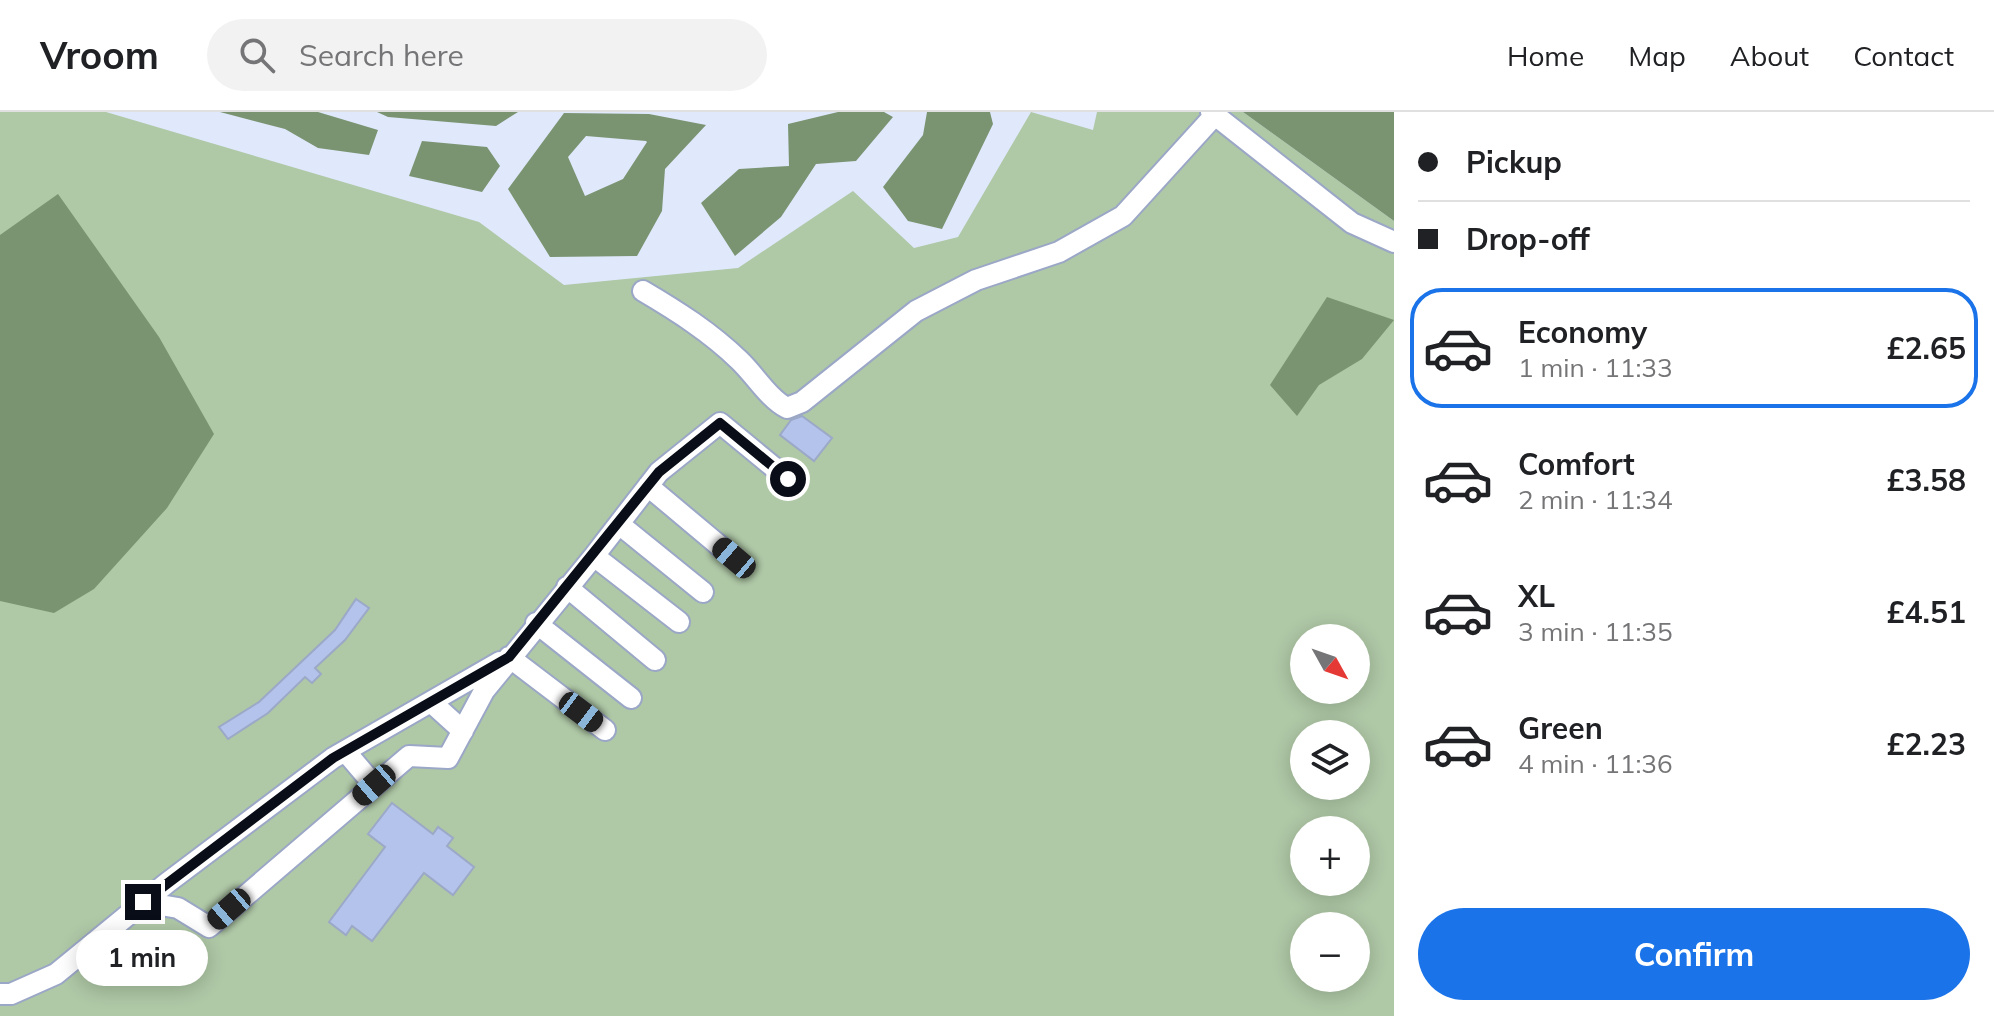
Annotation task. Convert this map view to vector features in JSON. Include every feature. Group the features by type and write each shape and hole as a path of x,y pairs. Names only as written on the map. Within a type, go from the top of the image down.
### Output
{"lane":[{"path":"643,291 690,319 787,408 802,402 916,311 976,280 1059,252 1123,216 1212,114 1352,223 1394,242"},
{"path":"143,902 178,908 209,927 409,756 448,758 484,691 536,623 594,556 659,472 720,423 788,479"},
{"path":"648,486 734,558"},
{"path":"619,524 703,592"},
{"path":"594,556 679,622"},
{"path":"567,587 655,660"},
{"path":"536,623 631,698"},
{"path":"0,994 11,994 56,974 143,902 345,751 509,657"},
{"path":"509,657 605,730"},
{"path":"431,702 463,731"},
{"path":"345,751 374,785"}],"shaded area":[{"path":"0,112 106,112 479,222 564,285 738,268 853,191 914,248 958,237 1031,112 1093,130 1097,112 1243,112 1394,221 1394,1016 0,1016"},
{"path":"220,112 318,112 378,130 369,155 318,148 285,129"},
{"path":"377,112 518,112 496,126 388,117"},
{"path":"838,112 884,112 893,117 856,161 816,164 781,217 735,256 701,203 739,169 789,166 788,124"},
{"path":"927,112 990,112 993,124 942,229 908,221 883,187 923,135"},
{"path":"1243,112 1394,112 1394,221"},
{"path":"564,113 649,114 706,125 665,169 662,211 637,256 550,257 508,189","holes":["586,136 646,141 623,179 585,196 568,157"]},
{"path":"422,141 487,147 500,166 482,192 409,176"},
{"path":"58,194 159,337 214,434 167,508 94,589 54,613 0,601 0,235"},
{"path":"1327,297 1394,320 1362,359 1319,385 1297,416 1270,385"}],"building":[{"path":"802,416 832,438 814,461 780,435 791,420"},
{"path":"356,599 369,608 345,640 315,668 321,674 312,683 305,677 268,713 228,739 219,727 259,702 335,630"},
{"path":"392,803 433,834 438,827 453,838 447,846 474,867 453,895 424,873 372,941 352,926 346,935 329,922 385,847 368,834"}],"route":[{"path":"143,902 333,758 509,657 594,556 659,472 720,423 788,479"}]}
